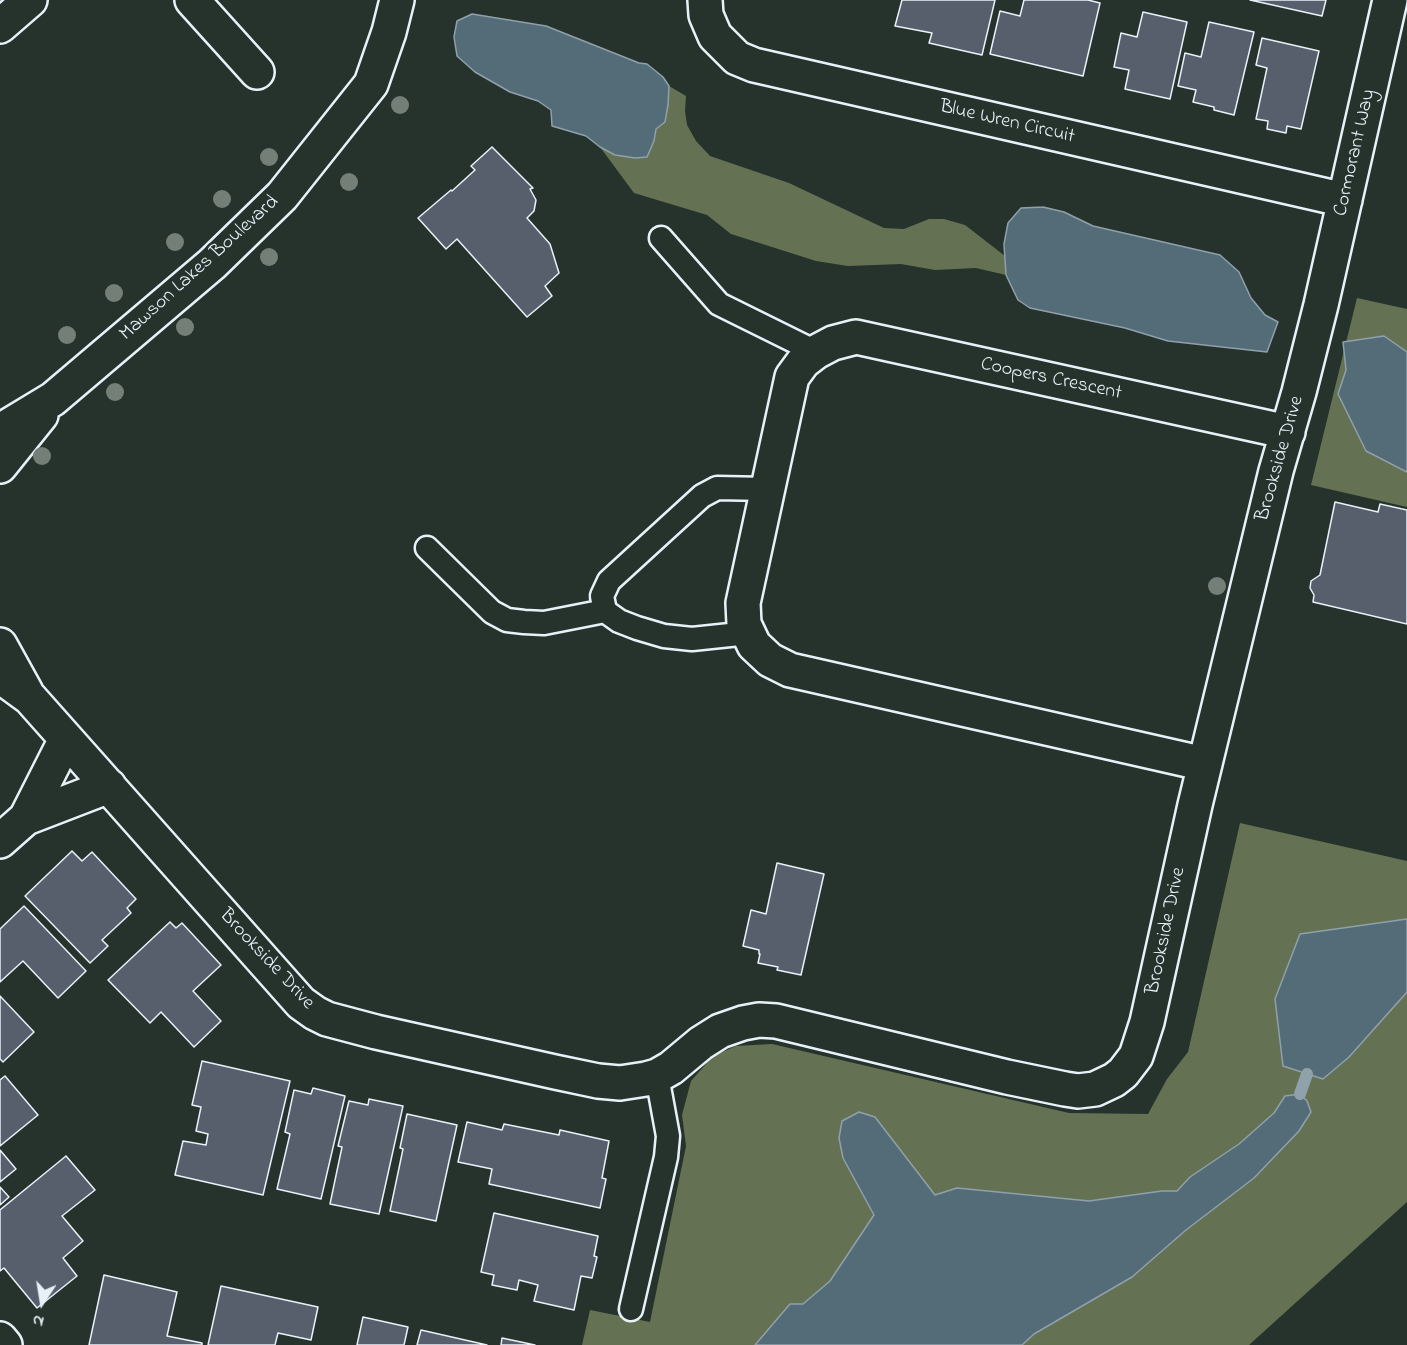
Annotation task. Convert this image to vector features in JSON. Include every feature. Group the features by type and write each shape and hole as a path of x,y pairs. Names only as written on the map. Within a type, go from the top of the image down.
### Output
{"street":[{"path":"0,27 30,0"},
{"path":"192,0 257,72"},
{"name":"Mawson Lakes Boulevard","path":"0,431 53,399 212,264 282,196 371,84 389,32 397,0"},
{"name":"Blue Wren Circuit","path":"705,0 706,15 715,36 737,58 754,65 1345,200"},
{"name":"Cormorant Way","path":"1321,305 1390,0"},
{"name":"Brookside Drive","path":"0,645 30,698 301,1003 327,1019 597,1081 620,1083 657,1076 720,1031 759,1020 1065,1089 1078,1091 1095,1089 1114,1080 1124,1072 1136,1056 1147,1022 1205,764 1273,482 1321,305"},
{"name":"Coopers Crescent","path":"1205,764 790,670 770,660 754,645 748,633 744,624 742,603 792,377 803,362 816,352 833,343 856,337 1288,432"},
{"name":"Mawson Lakes Boulevard","path":"0,466 53,399"},
{"name":"Brookside Drive","path":"0,676 30,698"},
{"path":"26,818 66,739"},
{"path":"0,841 26,818 109,786"},
{"path":"0,1340 5,1345"}],"lane":[{"path":"661,238 719,304 816,352"},
{"path":"748,633 692,639 664,636 619,621 605,610 602,596 609,581 702,496 717,488 767,489"},
{"path":"427,548 492,612 507,620 544,623 605,610"},
{"path":"631,1309 666,1157 668,1136 657,1076"}],"green space":[{"path":"669,86 686,96 687,125 696,141 710,156 789,183 884,228 904,229 929,219 944,219 965,225 1005,256 1006,275 976,268 935,270 901,264 848,266 816,261 731,234 707,215 634,193 600,147 615,155 654,141 656,129 668,105"},
{"path":"1357,298 1407,309 1407,507 1311,485"},
{"path":"1240,823 1407,861 1407,1202 1249,1345 582,1345 590,1310 650,1322 686,1146 682,1115 691,1081 713,1056 736,1046 772,1044 1069,1113 1148,1114 1167,1079 1188,1052"}],"water":[{"path":"472,14 546,26 639,63 647,64 663,77 669,86 665,122 656,129 647,157 615,155 586,136 552,126 551,110 538,101 510,92 475,72 457,56 454,37 457,21"},
{"path":"1043,207 1064,212 1093,226 1220,255 1239,272 1251,298 1265,315 1278,322 1267,352 1168,341 1125,328 1030,308 1018,300 1006,275 1004,244 1008,223 1021,208"},
{"path":"1384,336 1407,352 1407,472 1366,451 1338,394 1346,370 1343,342"},
{"path":"1407,919 1407,992 1349,1057 1323,1079 1283,1066 1275,999 1300,934"},
{"path":"1300,1094 1307,1101 1311,1112 1299,1131 1254,1178 1186,1230 1132,1277 1034,1334 1022,1345 755,1345 790,1304 803,1304 830,1281 874,1215 843,1158 839,1138 842,1121 859,1112 875,1117 935,1195 957,1188 1089,1201 1177,1191 1190,1177 1239,1144 1274,1113 1285,1096"}],"building":[{"path":"902,0 995,0 982,55 929,43 932,33 895,26"},
{"path":"1024,0 1088,0 1100,3 1083,76 990,54 1000,11 1020,16"},
{"path":"1250,0 1326,0 1322,16"},
{"path":"1143,12 1187,22 1170,99 1125,89 1129,70 1114,67 1121,33 1137,37"},
{"path":"1209,22 1254,32 1234,115 1193,102 1196,90 1178,86 1185,53 1201,57"},
{"path":"1262,38 1319,51 1301,129 1287,126 1286,133 1267,129 1268,121 1256,119 1267,68 1256,65"},
{"path":"492,147 533,188 530,189 536,200 534,211 527,218 550,244 559,273 545,286 552,296 527,317 457,239 446,249 418,218 475,170 471,166"},
{"path":"1335,502 1378,512 1380,504 1407,510 1407,624 1313,602 1311,581 1320,575"},
{"path":"72,851 82,861 92,852 136,899 127,908 131,913 102,940 108,946 90,963 25,896"},
{"path":"777,863 824,874 801,975 758,963 759,950 743,946 751,910 766,914"},
{"path":"24,906 86,971 58,998 23,961 0,982 0,929"},
{"path":"170,922 176,928 182,923 221,965 193,991 221,1021 194,1047 161,1012 150,1023 108,980"},
{"path":"0,996 34,1032 3,1062 0,1059"},
{"path":"202,1061 290,1081 263,1195 175,1175 183,1141 206,1145 208,1134 196,1131 201,1107 192,1105"},
{"path":"5,1076 38,1115 0,1146 0,1080"},
{"path":"313,1088 345,1096 321,1199 277,1189 290,1134 285,1132 294,1090 311,1094"},
{"path":"369,1099 403,1106 379,1214 330,1204 342,1147 338,1146 349,1101 368,1105"},
{"path":"407,1114 457,1125 436,1221 390,1211 403,1149 400,1148"},
{"path":"467,1122 502,1130 504,1124 559,1135 560,1130 609,1141 602,1178 606,1179 600,1208 489,1184 492,1169 458,1162"},
{"path":"0,1150 16,1169 0,1182"},
{"path":"66,1156 95,1190 62,1216 83,1241 63,1258 77,1276 37,1308 4,1268 0,1271 0,1210"},
{"path":"0,1187 9,1197 0,1205"},
{"path":"494,1213 598,1236 594,1256 597,1257 592,1278 581,1276 574,1310 534,1301 538,1285 519,1280 517,1290 492,1285 494,1275 481,1272"},
{"path":"104,1275 177,1292 167,1336 202,1343 202,1345 89,1345"},
{"path":"221,1286 318,1307 311,1340 278,1333 275,1345 208,1345"},
{"path":"363,1317 408,1327 404,1345 357,1345"},
{"path":"421,1330 487,1345 417,1345"},
{"path":"502,1338 535,1345 501,1345"}],"waterway":[{"path":"1300,1094 1307,1074"}]}
